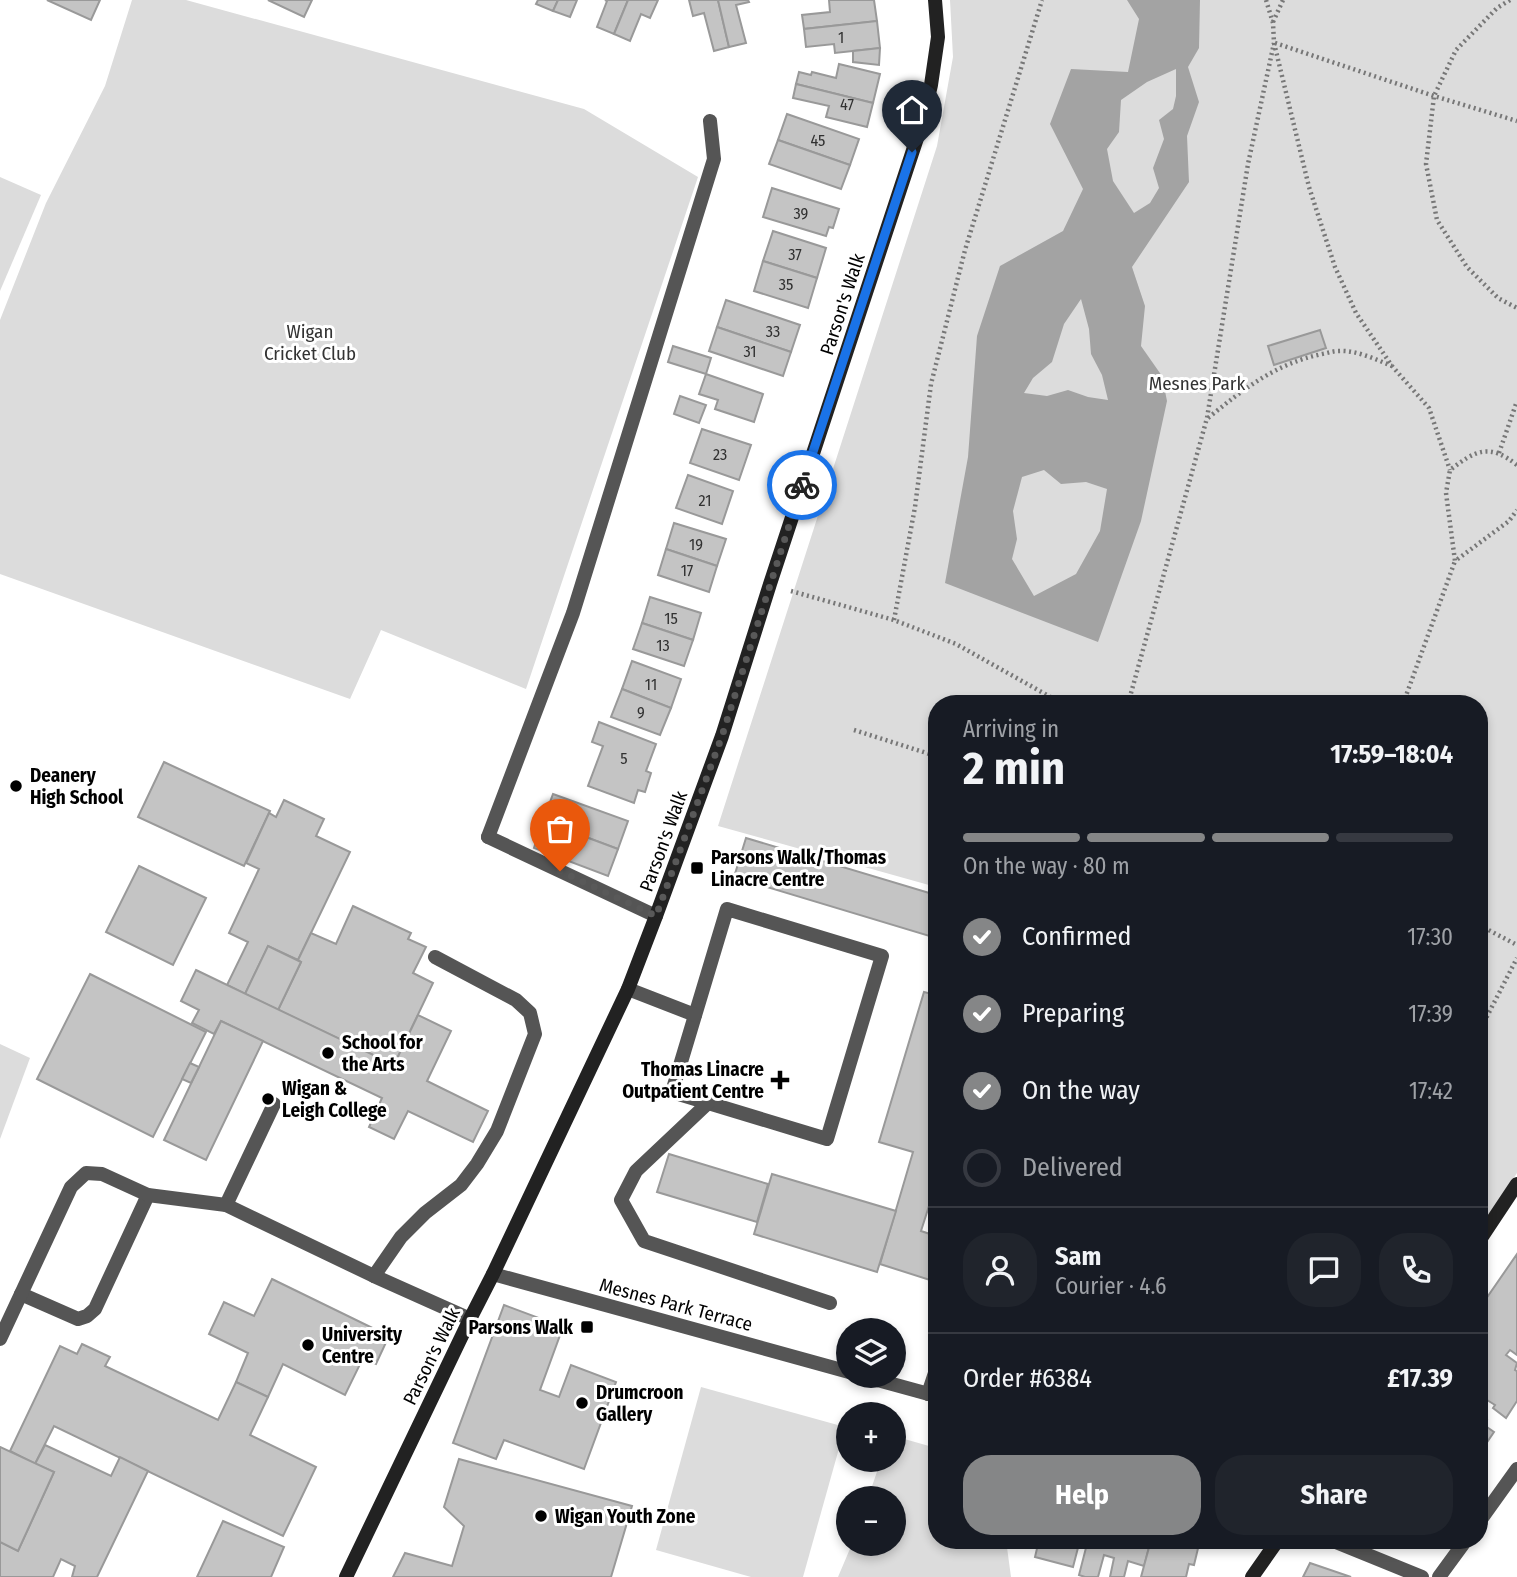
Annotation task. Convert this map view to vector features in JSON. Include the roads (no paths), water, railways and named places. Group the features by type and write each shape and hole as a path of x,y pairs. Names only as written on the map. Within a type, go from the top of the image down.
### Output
{"main road":[{"name":"Parson's Walk","path":"346,1577 628,989 656,916 722,736 769,584 916,139 931,85 937,37 936,0"},
{"path":"1488,1228 1517,1184"},
{"path":"1252,1577 1272,1549"}],"street":[{"path":"656,916 488,837 573,612 715,159 710,121"},
{"path":"727,909 882,956 827,1139 672,1092 695,1015 727,909"},
{"path":"374,1276 401,1237 425,1213 461,1185 477,1164 496,1131 535,1034 530,1013 516,1000 435,957"},
{"path":"628,989 695,1015"},
{"path":"708,1103 636,1171 621,1200 644,1241 830,1303"},
{"path":"226,1205 274,1104"},
{"path":"0,1339 71,1187 86,1173 102,1174 148,1195 226,1205 470,1319"},
{"path":"21,1294 78,1319 87,1316 95,1308 148,1195"},
{"name":"Mesnes Park Terrace","path":"493,1274 836,1368"},
{"path":"906,1388 928,1394"},
{"path":"1488,1509 1517,1469"},
{"path":"1353,1549 1422,1577"},
{"path":"1439,1577 1459,1549"}],"place":[{"name":"Deanery High School","path":"16,786"},
{"name":"Parsons Walk/Thomas Linacre Centre","path":"697,868"},
{"name":"School for the Arts","path":"328,1053"},
{"name":"Thomas Linacre Outpatient Centre","path":"780,1080"},
{"name":"Wigan & Leigh College","path":"268,1099"},
{"name":"Parsons Walk","path":"587,1327"},
{"name":"University Centre","path":"308,1345"},
{"name":"Drumcroon Gallery","path":"582,1403"},
{"name":"Wigan Youth Zone","path":"541,1516"}],"park label":[{"name":"Wigan Cricket Club","path":"310,342"},
{"name":"Mesnes Park","path":"1197,383"}]}
